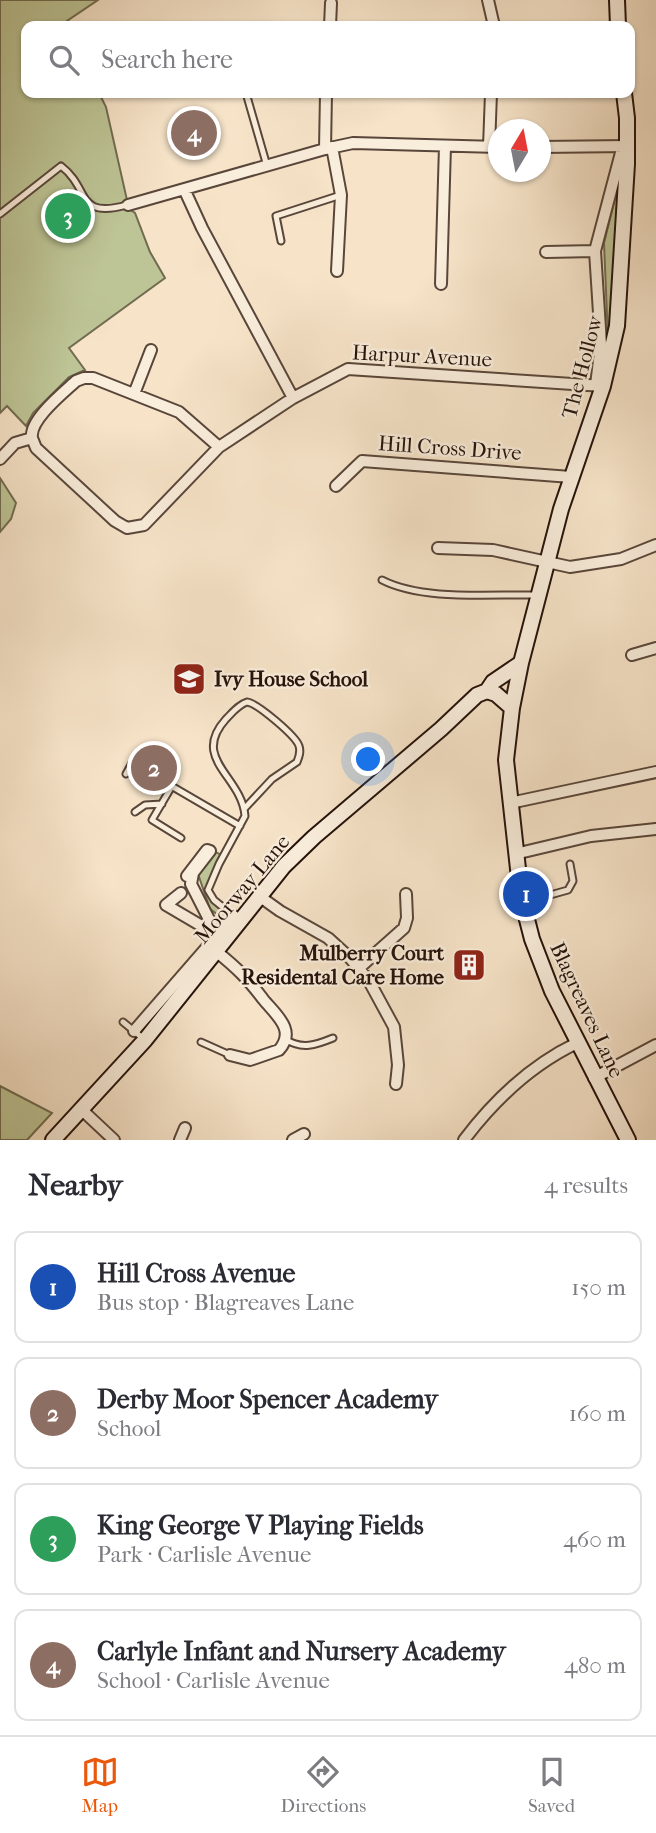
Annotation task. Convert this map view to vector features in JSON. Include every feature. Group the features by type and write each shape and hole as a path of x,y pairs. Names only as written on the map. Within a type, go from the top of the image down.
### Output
{"street":[{"path":"488,0 493,21"},
{"path":"617,0 618,21"},
{"path":"330,21 331,1"},
{"path":"326,98 328,148 341,195 337,271"},
{"path":"491,98 492,119"},
{"name":"The Hollow","path":"547,563 618,310 625,145 624,98"},
{"path":"128,205 353,143 488,147"},
{"path":"551,147 625,145 595,251 601,344 599,385"},
{"path":"441,284 444,146"},
{"path":"185,191 293,398"},
{"path":"546,252 595,251"},
{"path":"134,394 151,350"},
{"name":"Harpur Avenue","path":"32,438 36,449 115,521 127,528 137,528 153,519 219,447 293,398 348,369 599,385"},
{"path":"0,459 15,443 32,438 31,432 37,420 76,381 84,378 93,378 179,412 219,447"},
{"name":"Hill Cross Drive","path":"336,486 362,461 571,477"},
{"path":"438,548 493,550 570,567 621,559 656,545"},
{"name":"Blagreaves Lane","path":"547,563 521,663 506,760 515,854 522,903 545,974 594,1078 628,1140"},
{"path":"632,655 656,648"},
{"name":"Moorway Lane","path":"53,1140 81,1110 140,1035 217,952 237,919 284,866 477,695 487,691 493,682 521,663"},
{"path":"487,691 496,694 512,708"},
{"path":"510,803 656,772"},
{"path":"515,854 591,836 656,829"},
{"path":"187,876 207,849 210,851 193,873 191,884 217,935"},
{"path":"180,893 166,905 217,935"},
{"path":"359,968 404,928 407,918 406,894"},
{"path":"260,896 328,938 369,981 394,1027 398,1065 396,1084"},
{"path":"140,1035 217,935 237,919"},
{"path":"217,952 246,976 285,1026 285,1039 279,1051 257,1059 244,1060 230,1055"},
{"path":"464,1140 488,1110 515,1084 553,1054 577,1043"},
{"path":"594,1078 656,1045"},
{"path":"81,1110 114,1140"},
{"path":"180,1140 185,1128"},
{"path":"293,1140 304,1134"}],"lane":[{"path":"247,98 267,166"},
{"path":"0,214 61,166 93,206 105,211 128,205"},
{"path":"281,241 276,216 341,195"},
{"path":"382,580 396,586 427,591 539,595"},
{"path":"237,919 214,900 208,890 219,863 244,820 244,809 239,795 213,753 212,741 217,729 239,705 252,702 297,741 300,754 297,762 272,779 244,809"},
{"path":"126,774 132,763 240,826"},
{"path":"172,786 152,820 181,838"},
{"path":"135,812 145,805 162,804"},
{"path":"522,903 568,890 573,881 570,864"},
{"path":"122,1022 140,1035"},
{"path":"285,1039 304,1046 320,1044 333,1038"},
{"path":"201,1042 230,1055"}],"green space":[{"path":"0,0 98,0 67,21 21,21 21,98 102,98 106,107 129,209 135,213 150,252 165,278 69,348 85,370 69,377 33,413 26,426 7,406 0,413"},
{"path":"622,170 614,321 608,339 604,243"},
{"path":"0,478 16,503 11,519 0,532"},
{"path":"214,851 221,855 206,888 230,916 224,919 210,909 197,871"},
{"path":"0,1086 52,1113 27,1140 0,1140"}],"place":[{"name":"Carlyle Infant and Nursery Academy","path":"194,133"},
{"name":"King George V Playing Fields","path":"68,216"},
{"name":"Ivy House School","path":"189,679"},
{"name":"Derby Moor Spencer Academy","path":"154,768"},
{"name":"Hill Cross Avenue","path":"526,894"},
{"name":"Mulberry Court Residental Care Home","path":"469,965"}]}
